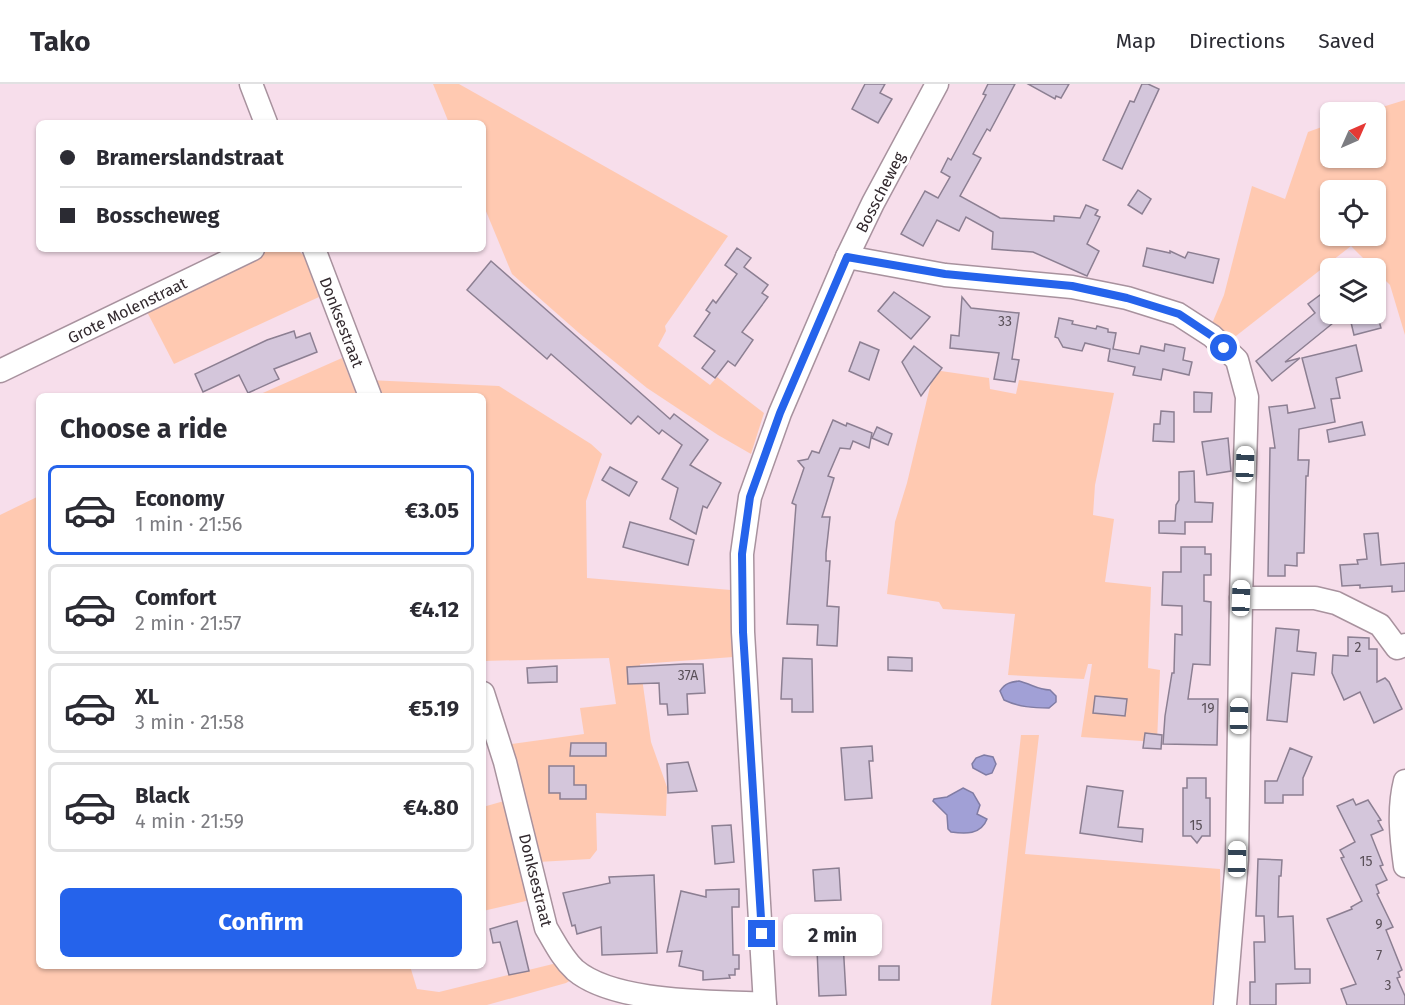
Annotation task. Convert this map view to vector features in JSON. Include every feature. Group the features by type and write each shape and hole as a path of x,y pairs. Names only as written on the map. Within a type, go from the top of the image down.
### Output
{"street":[{"path":"251,84 265,120"},
{"name":"Bosscheweg","path":"765,1004 743,632 742,554 750,497 780,413 847,257 873,203 937,84"},
{"name":"Grote Molenstraat","path":"0,371 247,252"},
{"name":"Donksestraat","path":"315,252 369,393"},
{"path":"847,257 945,274 1072,286 1127,298 1179,314 1212,336 1237,360 1247,397 1237,859 1226,1005"},
{"path":"1241,598 1315,598 1336,603 1380,625 1402,654"},
{"name":"Donksestraat","path":"486,702 505,762 546,928 560,952 575,970 595,982 615,989 666,1001 765,1004"},
{"path":"1405,781 1400,801 1405,866"}],"shaded area":[{"path":"433,84 459,84 728,236 665,326 666,331 658,346 710,385 717,377 764,413 751,454 647,388 579,333 512,274 486,211 486,120 448,120"},
{"path":"1405,100 1405,335 1390,285 1386,281 1386,258 1363,258 1351,246 1336,258 1320,258 1320,270 1227,343 1211,326 1224,295 1252,186 1285,199 1308,132 1320,128 1320,168 1386,168 1386,106"},
{"path":"262,252 300,252 304,256 319,297 174,364 145,308"},
{"path":"342,358 356,393 263,393"},
{"path":"934,370 989,378 990,389 1016,394 1019,380 1114,393 1095,485 1093,515 1114,519 1105,582 1151,587 1148,668 1160,670 1157,742 1081,737 1092,664 1088,664 1084,679 1008,675 1015,614 943,609 939,602 887,594 895,522 907,483"},
{"path":"368,380 499,386 591,444 602,454 586,501 587,578 731,590 733,657 640,664 651,742 667,787 666,816 596,813 597,850 590,859 538,862 504,745 584,734 580,708 616,704 609,658 486,661 486,393 373,393"},
{"path":"36,497 36,969 411,969 417,989 439,992 557,963 573,979 566,983 487,1005 0,1005 0,515"},
{"path":"1021,735 1039,735 1025,854 1220,869 1221,918 1212,1005 991,1005"},
{"path":"504,801 530,900 486,910 486,806"}],"water":[{"path":"1019,681 1050,690 1056,696 1056,702 1049,708 1037,708 1021,706 1004,700 1000,691 1002,688 1008,683"},
{"path":"984,755 993,757 996,764 992,773 986,775 973,768 972,764 976,758"},
{"path":"963,788 973,793 980,805 977,814 987,819 977,831 951,832 948,829 947,815 933,801 947,797"}],"building":[{"path":"865,84 885,84 880,93 892,99 878,123 852,109"},
{"path":"988,84 1015,84 990,131 987,129 973,154 981,158 960,196 1000,218 1054,221 1054,216 1080,218 1086,205 1098,210 1095,215 1100,217 1087,244 1099,251 1087,276 1033,252 992,249 993,232 966,217 959,231 937,220 923,246 901,234 925,191 938,198 950,177 941,172 948,158 951,160 986,95 983,94"},
{"path":"1028,84 1069,84 1061,98 1056,96 1055,99"},
{"path":"1142,84 1159,89 1122,169 1103,160 1130,101 1134,102"},
{"path":"1138,190 1151,199 1142,214 1128,205"},
{"path":"737,248 751,258 744,267 768,285 762,293 768,297 742,332 753,340 735,366 728,361 715,378 702,368 715,351 694,336 710,313 706,310 713,300 716,303 737,274 725,265"},
{"path":"1147,248 1170,253 1170,251 1185,258 1188,252 1219,259 1213,283 1143,266"},
{"path":"491,261 670,419 674,414 708,440 690,465 721,483 707,508 703,506 696,534 670,519 678,488 662,479 682,445 662,430 659,434 638,416 631,424 551,354 547,359 467,290"},
{"path":"894,292 930,317 911,339 878,311"},
{"path":"1320,295 1320,324 1332,324 1285,362 1300,358 1272,381 1256,361 1315,313 1308,304"},
{"path":"962,297 971,308 1019,313 1012,359 1019,360 1015,382 994,379 999,353 950,348 951,335 959,336"},
{"path":"1059,318 1073,321 1072,324 1096,329 1097,326 1108,329 1108,332 1116,333 1113,349 1139,354 1141,346 1164,351 1165,344 1185,348 1183,360 1192,362 1189,375 1163,369 1161,380 1133,375 1135,367 1108,361 1110,349 1085,343 1082,351 1063,347 1055,337"},
{"path":"1351,324 1380,324 1381,328 1354,335"},
{"path":"294,331 296,338 310,333 317,352 274,369 279,379 248,393 239,375 203,392 195,374 267,340"},
{"path":"860,342 879,350 869,380 849,371"},
{"path":"1356,345 1362,371 1336,378 1340,398 1331,399 1335,422 1299,429 1298,460 1309,460 1308,476 1306,476 1304,553 1297,553 1297,566 1285,565 1285,576 1268,576 1270,448 1275,448 1269,407 1287,405 1288,413 1315,408 1302,358"},
{"path":"914,346 942,368 921,396 902,362"},
{"path":"1194,392 1212,393 1211,412 1194,412"},
{"path":"1161,411 1174,412 1174,442 1153,441 1154,424 1160,424"},
{"path":"833,420 872,433 869,448 853,441 850,449 840,448 828,476 834,478 822,517 830,517 826,553 826,561 830,561 827,606 839,607 837,646 817,645 818,625 787,624 796,505 792,503 804,468 798,461 808,459 812,451 819,453"},
{"path":"1362,422 1365,435 1329,442 1327,430"},
{"path":"877,427 892,434 888,445 872,438"},
{"path":"1228,438 1231,471 1207,475 1202,442"},
{"path":"610,467 637,482 629,496 602,480"},
{"path":"1194,471 1195,502 1213,503 1212,522 1185,522 1185,534 1159,533 1159,521 1175,521 1176,505 1179,500 1179,472"},
{"path":"630,522 694,540 688,565 623,547"},
{"path":"1378,533 1381,565 1405,563 1405,591 1392,592 1392,586 1360,588 1360,585 1342,586 1340,565 1358,564 1357,560 1367,559 1364,534"},
{"path":"1181,547 1205,547 1205,554 1211,554 1211,575 1204,575 1204,601 1211,602 1210,665 1193,664 1188,699 1218,699 1217,745 1163,744 1165,716 1172,673 1174,673 1175,634 1182,635 1182,606 1162,605 1163,572 1181,572"},
{"path":"1276,628 1299,630 1297,651 1316,653 1314,675 1292,673 1287,722 1267,720"},
{"path":"1348,637 1369,638 1369,649 1377,649 1377,682 1385,678 1389,682 1402,709 1374,723 1360,692 1344,700 1332,673 1333,655 1348,656"},
{"path":"888,657 912,658 912,671 888,670"},
{"path":"783,658 812,659 813,712 792,712 792,699 781,699"},
{"path":"703,664 705,693 687,694 688,714 668,715 667,704 660,704 659,683 628,684 627,667"},
{"path":"557,666 557,682 528,683 527,668"},
{"path":"1095,696 1127,699 1125,716 1093,713"},
{"path":"1145,733 1162,735 1161,749 1143,748"},
{"path":"571,743 606,743 606,756 570,756"},
{"path":"872,746 873,761 869,761 872,798 845,800 841,748"},
{"path":"1290,748 1312,757 1303,778 1303,795 1283,795 1283,803 1265,803 1265,781 1277,781"},
{"path":"688,762 697,791 668,793 667,764"},
{"path":"549,766 574,766 574,785 586,785 586,799 560,799 560,793 549,793"},
{"path":"1187,778 1206,778 1206,798 1210,798 1210,836 1202,836 1197,843 1191,836 1183,836 1183,788 1187,788"},
{"path":"1087,786 1123,791 1118,827 1143,829 1142,842 1080,833"},
{"path":"1353,799 1356,805 1368,800 1381,820 1378,821 1383,830 1371,835 1383,865 1380,866 1387,880 1376,885 1379,893 1377,894 1393,927 1386,930 1402,970 1398,972 1400,977 1397,978 1405,996 1405,1005 1347,1005 1341,989 1356,984 1327,919 1352,909 1351,907 1362,901 1341,858 1344,857 1340,850 1355,842 1337,806"},
{"path":"731,825 734,862 715,864 712,826"},
{"path":"1258,859 1282,860 1281,876 1279,876 1278,917 1293,916 1295,969 1310,969 1310,983 1276,984 1276,1005 1250,1005 1250,982 1255,982 1254,942 1265,942 1264,916 1256,916"},
{"path":"839,868 841,900 815,901 813,870"},
{"path":"654,875 657,953 602,955 601,927 577,934 575,925 572,926 563,893 610,883 609,877"},
{"path":"739,889 739,907 732,907 733,955 739,955 739,969 735,969 735,975 729,975 730,978 703,980 703,971 679,966 682,951 667,952 681,891 706,897 706,890"},
{"path":"517,921 529,971 509,975 500,942 493,943 490,929"},
{"path":"842,924 846,995 819,996 816,926"},
{"path":"879,966 899,966 899,980 879,980"}],"route":[{"path":"762,934 743,632 742,554 750,497 780,413 847,257 945,274 1072,286 1127,298 1179,314 1212,336 1224,348"}]}
